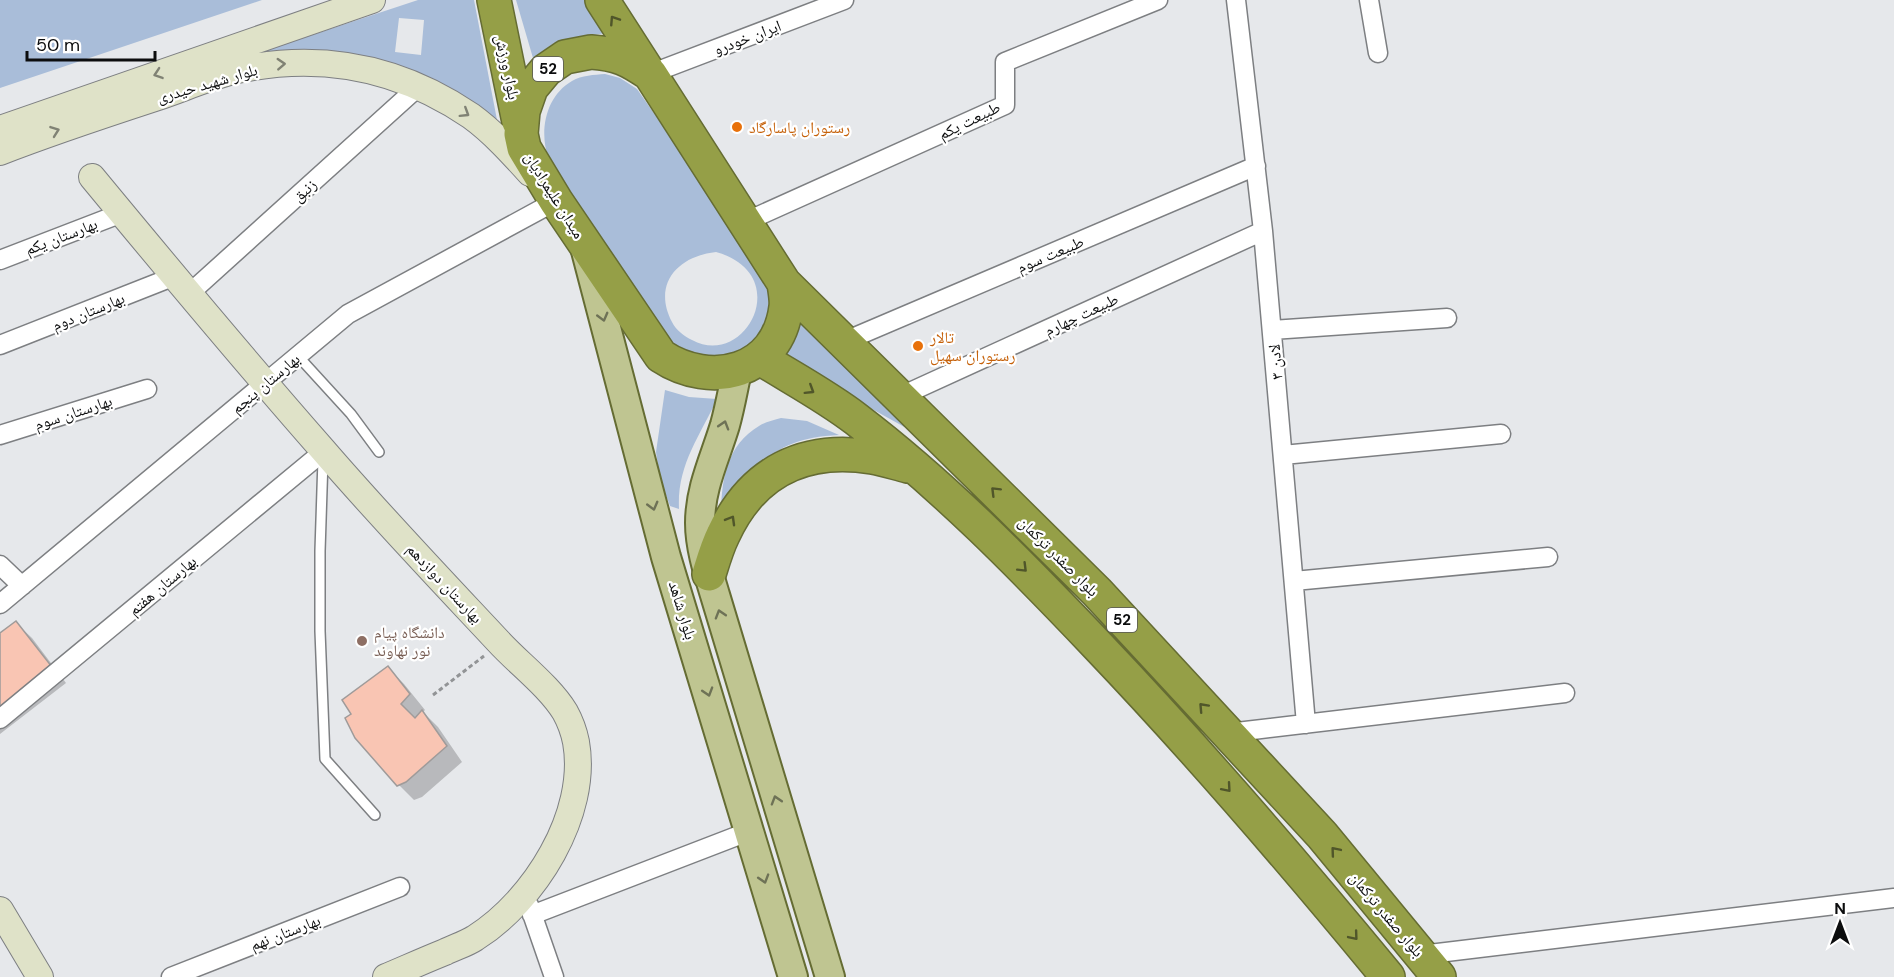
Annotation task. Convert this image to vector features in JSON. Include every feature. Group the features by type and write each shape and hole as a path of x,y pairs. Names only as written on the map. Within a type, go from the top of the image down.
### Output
{"highway":[{"name":"بلوار ورزش","path":"494,0 521,134"},
{"name":"52","path":"602,0 650,74"},
{"name":"میدان علیمرادیان","path":"748,364 716,374 694,372 673,364 661,356 556,201 524,148 521,134 523,111 531,88 546,70 565,57 591,52 614,54 629,59 650,74 784,284"},
{"name":"بلوار صفدر ترکمان","path":"784,284 1096,592 1322,836 1430,966"},
{"path":"748,364 773,345 787,305 784,284"},
{"name":"بلوار صفدر ترکمان","path":"748,364 854,417 916,468 985,531 1136,686 1304,876 1388,977"},
{"path":"709,574 723,534 742,502 759,483 789,464 817,456 843,454 873,457 916,468"}],"main road":[{"name":"بلوار شاهد","path":"583,240 666,557 793,977"},
{"name":"بلوار شاهد","path":"748,364 711,462 702,497 700,524 709,574 830,977"}],"street":[{"name":"بلوار شهید حیدری","path":"0,129 372,0"},
{"name":"ایران خودرو","path":"650,74 844,0"},
{"name":"طبیعت یکم","path":"745,222 1005,105 1005,62 1158,0"},
{"name":"لادن ۳","path":"1236,0 1263,231 1306,724"},
{"path":"1369,0 1378,53"},
{"name":"بلوار شهید حیدری","path":"0,152 235,71 274,64 353,65 395,77 418,87 471,117 502,143 556,201"},
{"name":"زنبق","path":"182,285 418,87"},
{"name":"طبیعت سوم","path":"843,342 1256,166"},
{"name":"بهارستان دوازدهم","path":"92,177 324,451 564,711 571,726 578,752 578,779 572,812 529,905 510,912 474,939 386,977"},
{"name":"بهارستان پنجم","path":"0,604 348,314 556,201"},
{"name":"بهارستان یکم","path":"0,260 122,213"},
{"name":"طبیعت چهارم","path":"899,397 1263,231"},
{"name":"بهارستان دوم","path":"0,345 182,285"},
{"path":"1272,330 1447,318"},
{"name":"بهارستان سوم","path":"0,435 147,389"},
{"path":"1283,455 1501,434"},
{"name":"بهارستان هفتم","path":"0,719 324,451"},
{"path":"1294,581 1548,558"},
{"path":"0,565 22,586"},
{"path":"1227,733 1565,693"},
{"path":"554,977 529,905 750,831"},
{"name":"بهارستان نهم","path":"171,977 400,887"},
{"path":"1430,966 1894,898"},
{"path":"0,909 40,977"}],"lane":[{"path":"298,356 351,414 378,452"},
{"path":"324,451 320,608 326,759 375,815"}],"path":[{"path":"433,695 500,644"}],"shaded area":[{"path":"0,0 262,0 0,88"},
{"path":"418,0 474,0 497,120 452,94 337,52 306,50 234,61","holes":["399,18 424,20 421,55 395,52"]},
{"path":"516,0 588,0 606,33 554,43 533,58"},
{"path":"605,74 620,78 637,89 764,270 774,302 764,331 736,356 724,360 687,356 671,342 657,326 548,157 545,147 545,125 556,95 563,87 576,79","holes":["716,252 740,263 753,279 757,297 754,315 744,331 730,342 712,345 692,340 680,332 672,322 665,296 672,274 690,259"]},
{"path":"800,318 908,429 784,360"},
{"path":"665,390 689,397 717,399 685,465 679,493 679,509 670,506 660,479 656,452"},
{"path":"781,418 807,421 839,435 798,442 770,456 721,511 725,475 733,453 748,434 761,425"}],"building":[{"path":"16,621 52,667 0,707 0,633"},
{"name":"دانشگاه پیام نور نهاوند","path":"388,666 410,694 401,704 415,718 422,710 447,746 406,782 397,786 355,738 345,718 351,714 342,700"}],"place":[{"name":"رستوران پاسارگاد","path":"737,127"},
{"name":"تالار رستوران سهیل","path":"918,346"},
{"name":"دانشگاه پیام نور نهاوند","path":"362,641"}]}
